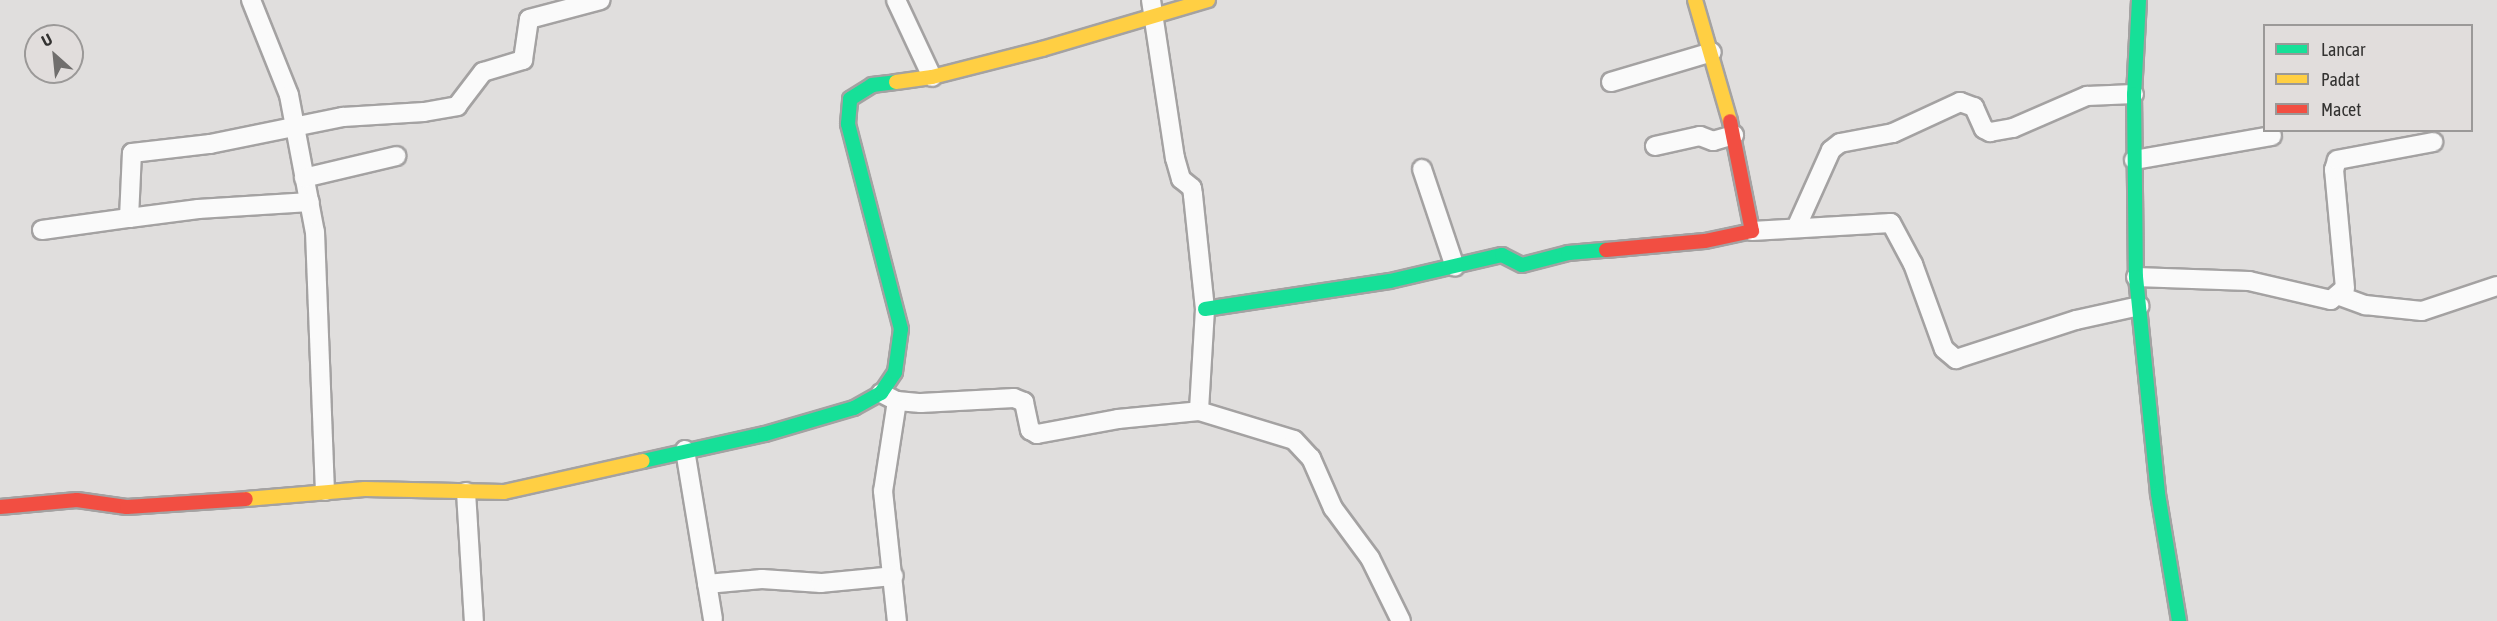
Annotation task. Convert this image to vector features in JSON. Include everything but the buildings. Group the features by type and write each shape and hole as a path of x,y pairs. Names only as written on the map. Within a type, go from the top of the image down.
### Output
{"street":[{"path":"250,0 277,58 296,128 315,232 325,491"},
{"path":"129,218 132,153 210,144 343,117 424,112 457,106 483,72 523,60 529,20 601,0"},
{"path":"896,0 932,77"},
{"path":"897,621 894,576 883,491 889,397 901,329 846,110 850,99 872,85 932,77 1041,49 1153,7 1208,0"},
{"path":"1695,0 1712,52 1734,135 1752,231"},
{"path":"2139,0 2134,94 2136,277 2157,494 2179,621"},
{"path":"1153,7 1175,158 1181,179 1192,188 1205,309 1199,411"},
{"path":"1611,82 1712,52"},
{"path":"1796,228 1831,150 1840,143 1893,133 1960,102 1974,106 1984,129 1990,132 2013,128 2087,96 2134,94"},
{"path":"1655,146 1700,136 1713,141 1734,135"},
{"path":"2134,160 2272,136"},
{"path":"2136,277 2249,281 2331,300 2340,296 2345,288 2334,170 2337,159 2433,142"},
{"path":"304,178 396,156"},
{"path":"1422,169 1455,267"},
{"path":"42,230 198,208 310,202"},
{"path":"1205,309 1455,267 1502,255 1522,265 1568,253 1705,241 1752,231 1891,223 1913,264 1944,349 1956,359 2076,320 2139,306"},
{"path":"2340,296 2365,305 2422,311 2497,286"},
{"path":"0,507 77,501 127,507 164,506 325,491 432,488 466,492 504,492 765,434 889,397 1014,398 1024,402 1030,430 1036,434 1118,419 1199,411 1302,445 1333,508 1370,558 1401,621"},
{"path":"685,450 713,619"},
{"path":"466,492 474,621"},
{"path":"707,584 747,579 821,583 894,576"}],"traffic: fast":[{"path":"2139,0 2134,94 2136,277 2158,494 2179,621"},
{"path":"643,461 765,434 854,408 881,393 895,372 901,329 848,124 850,99 872,85 896,82"},
{"path":"1205,309 1390,281 1502,255 1522,265 1568,253 1606,250"}],"traffic: slow":[{"path":"896,82 932,77 1042,49 1208,0"},
{"path":"1695,0 1730,121"},
{"path":"246,499 365,489 504,492 643,461"}],"traffic: jam":[{"path":"1606,250 1705,241 1752,231 1730,121"},
{"path":"0,507 77,500 127,507 246,499"}]}
